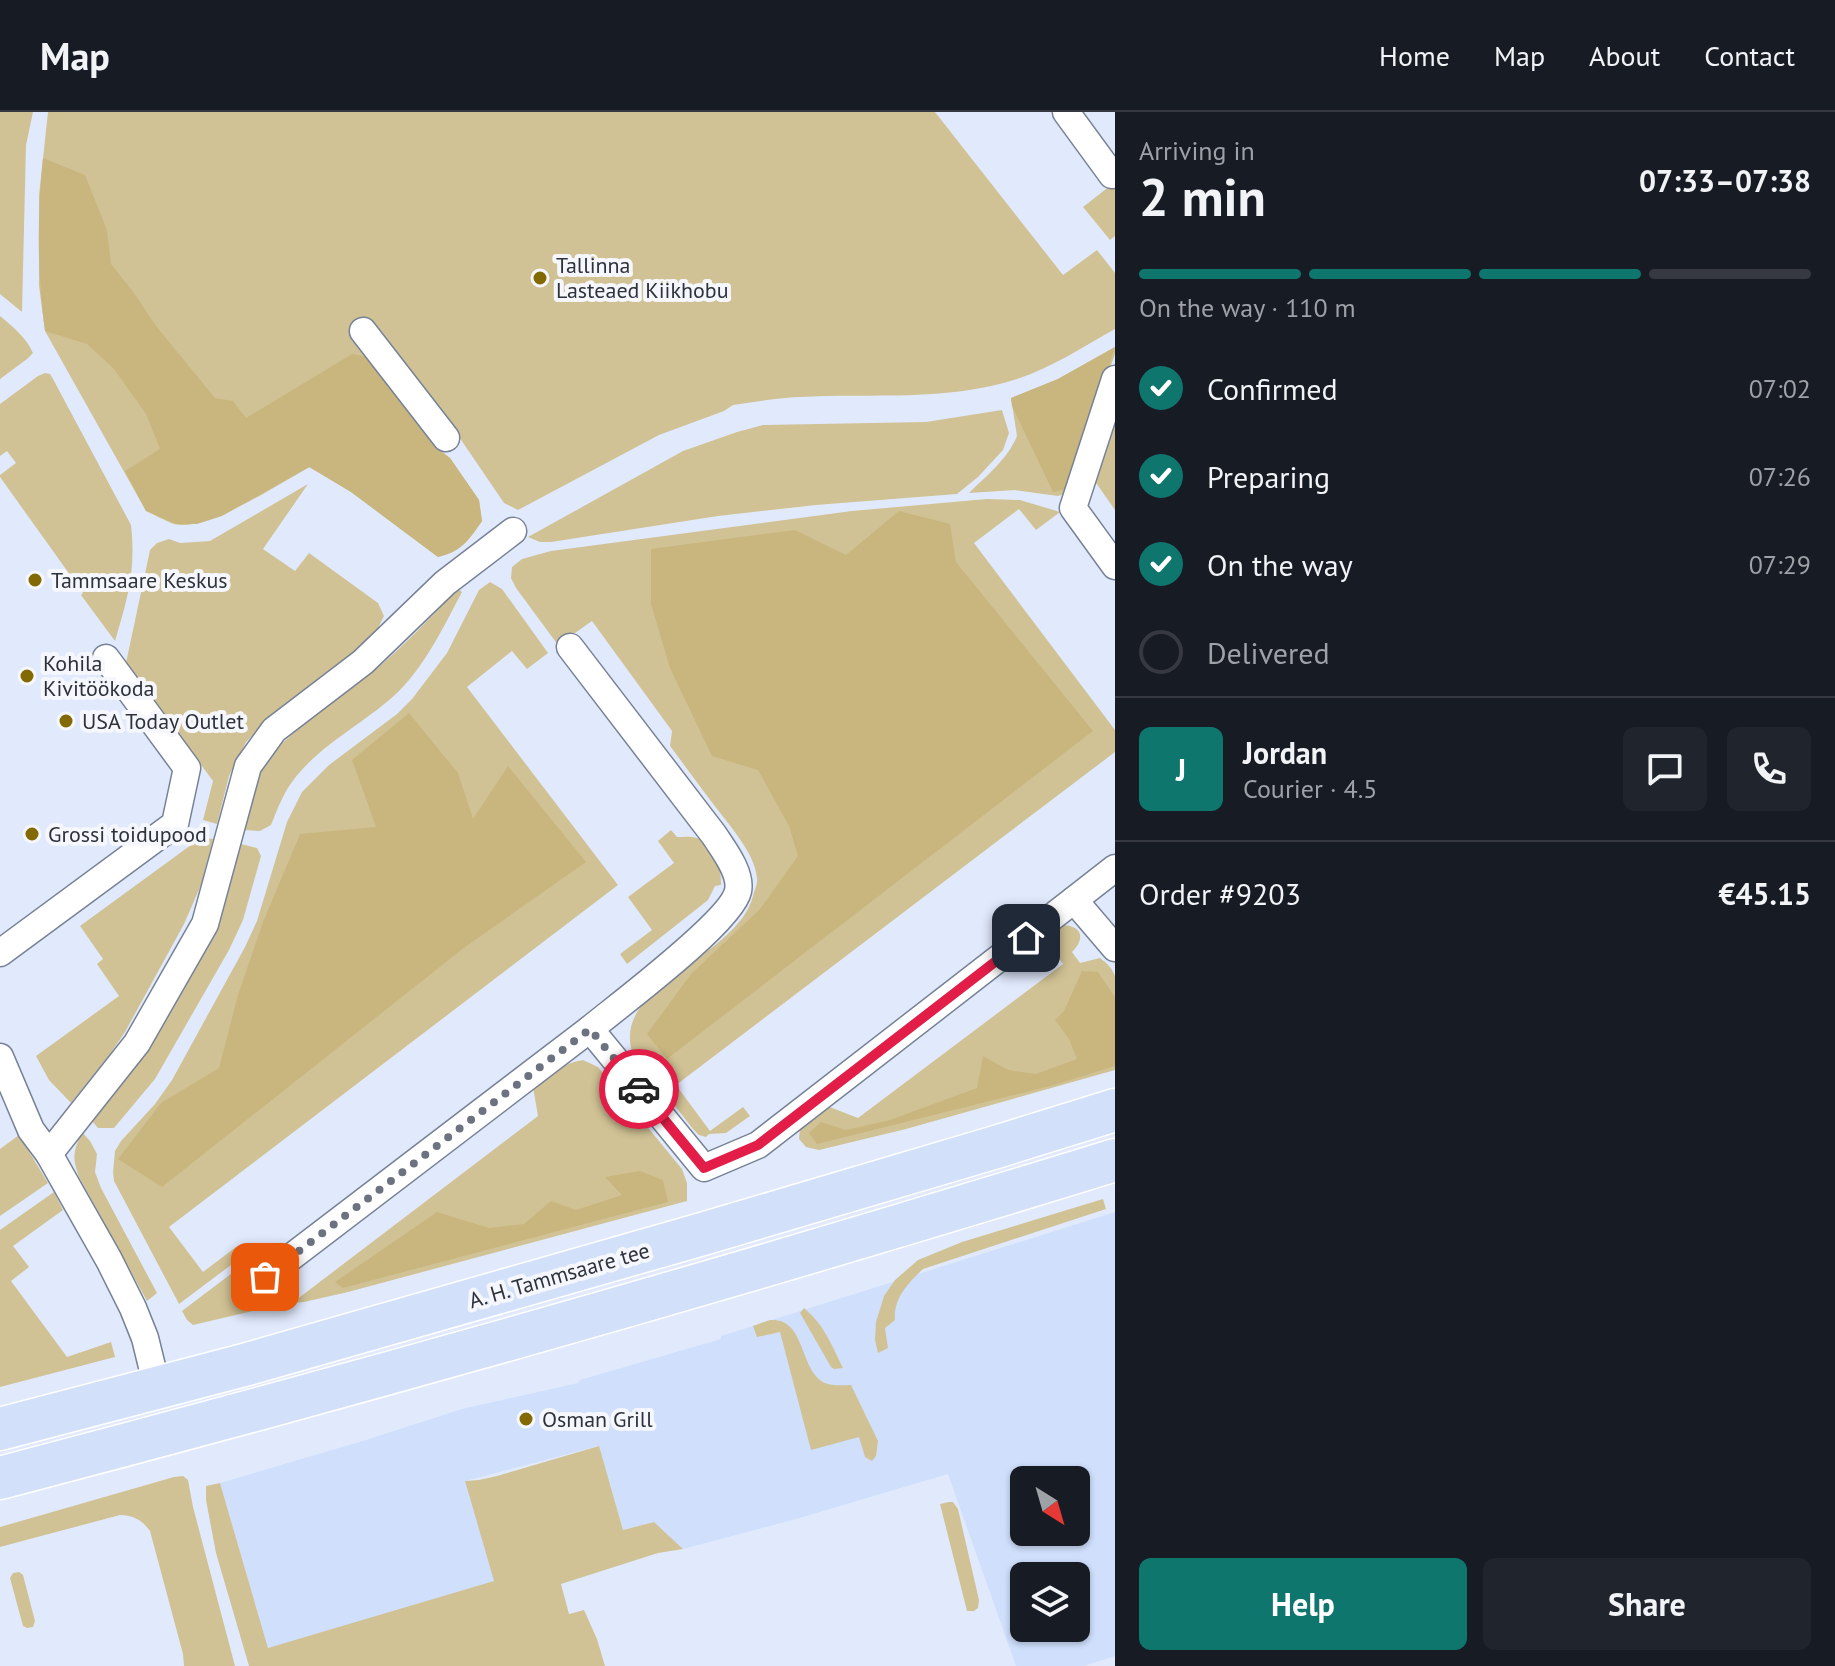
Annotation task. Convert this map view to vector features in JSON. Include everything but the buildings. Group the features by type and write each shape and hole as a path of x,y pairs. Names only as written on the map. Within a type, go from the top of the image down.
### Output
{"main road":[{"name":"A. H. Tammsaare tee","path":"0,1429 255,1362 684,1240 1115,1110"},
{"path":"0,1478 621,1308 1115,1160"}],"street":[{"path":"1066,112 1112,175"},
{"path":"363,331 446,438"},
{"path":"1115,379 1073,508 1115,566"},
{"path":"49,1154 137,1043 205,924 248,766 274,730 363,662 445,583 513,531"},
{"path":"265,1277 590,1029 698,940 728,910 739,890 732,863 714,835 570,647"},
{"path":"0,953 175,824 187,768 106,658"},
{"path":"590,1029 704,1168 758,1145 1115,868"},
{"path":"1074,900 1115,948"},
{"path":"0,1057 31,1130 49,1154 133,1308 145,1338 157,1387"}],"shaded area":[{"path":"0,112 33,112 26,145 22,312 0,294"},
{"name":"Tallinna Lasteaed Kiikhobu","path":"48,112 935,112 1063,275 1097,250 1115,273 1115,329 1042,369 990,386 936,394 799,397 733,405 659,435 518,510 504,503 455,431 436,446 450,458 479,500 482,521 464,544 438,557 351,492 310,467 223,514 188,525 174,524 146,511 45,331 39,286 39,195"},
{"path":"43,158 85,175 107,230 111,264 156,326 215,398 233,401 246,418 352,354 364,356 375,363 479,500 482,521 468,540 453,552 438,557 351,492 309,467 222,516 197,524 176,524 146,511 125,471 160,449 146,414 114,369 87,344 45,331 39,244"},
{"path":"1115,182 1115,236 1110,240 1083,207"},
{"path":"0,316 23,337 33,353 0,379"},
{"path":"1115,347 1064,494 1058,496 1015,490 969,493 1002,460 1017,436 1011,398 1058,379"},
{"path":"1115,347 1067,489 1053,492 1011,398 1058,379"},
{"path":"45,373 53,379 131,525 130,584 115,641 0,477 16,463 7,451 0,456 0,404"},
{"path":"1115,409 1115,510 1094,480"},
{"path":"1002,410 1009,433 1003,450 957,494 718,516 551,542 528,537 683,451 763,425 926,422"},
{"path":"308,484 263,549 295,571 309,553 378,603 384,616 375,634 359,650 273,714 246,742 229,776 217,824 203,820 213,781 126,663 150,550 157,543 169,539 180,543 210,541"},
{"path":"987,499 1020,500 1060,512 1036,530 1019,509 974,543 1115,730 1115,752 676,1085 710,1131 743,1107 750,1116 726,1133 706,1137 699,1135 632,1051 631,1028 640,1008 657,989 725,937 742,918 756,885 752,859 670,746 672,731 592,621 558,645 516,588 511,578 512,567 522,559 551,551 852,511"},
{"path":"899,511 950,524 956,562 1093,731 667,1059 647,1034 691,974 760,909 798,856 789,826 758,770 712,756 670,668 651,604 651,549 795,530 846,555"},
{"path":"490,582 502,589 548,653 527,669 512,651 467,687 618,885 169,1227 203,1272 236,1247 243,1256 179,1304 114,1181 115,1151 172,1080 245,947 257,921 287,822 302,792 329,765 397,714 412,699 447,653 479,590"},
{"path":"458,589 462,592 449,618 410,679 386,703 306,765 283,797 271,825 260,831 244,830 257,781 273,753 375,670"},
{"path":"409,713 458,773 473,819 508,766 586,862 465,947 162,1187 118,1159 161,1103 219,1068 238,995 263,922 300,834 376,827 352,760"},
{"path":"671,830 677,837 697,838 708,846 718,865 721,885 715,886 708,900 627,964 620,954 652,930 628,897 674,863 658,841"},
{"path":"199,837 213,839 201,885 184,924 125,1032 71,1103 49,1080 36,1056 119,996 97,964 103,959 80,926"},
{"path":"241,844 257,848 261,856 243,920 229,950 155,1079 114,1128 98,1128 92,1121 214,928"},
{"path":"1061,925 1074,927 1080,933 1079,942 1072,952 1080,963 1100,958 1115,976 1115,1070 906,1129 819,1150 806,1147 799,1139 800,1128 827,1106 858,1118 1063,964 1044,938"},
{"path":"1082,971 1098,972 1115,997 1115,1066 1054,1085 817,1144 809,1133 821,1122 846,1130 890,1120 977,1088 983,1056 1008,1070 1036,1074 1077,1059 1069,1039 1055,1020 1064,1011"},
{"path":"583,1060 598,1067 682,1169 687,1183 687,1201 348,1292 193,1325 187,1320 182,1311 248,1261 271,1292 296,1300 538,1116 533,1087 563,1067"},
{"path":"82,1132 97,1154 95,1172 101,1188 157,1293 147,1301 79,1177 74,1154"},
{"path":"19,1135 48,1183 0,1216 0,1149"},
{"path":"640,1171 663,1180 668,1202 343,1288 335,1282 437,1212 489,1228 524,1224 551,1201 576,1210 622,1195 605,1177"},
{"path":"54,1192 63,1210 13,1246 29,1267 11,1281 67,1357 111,1342 115,1357 0,1387 0,1230"},
{"path":"1103,1199 1106,1209 923,1269 899,1298 895,1320 885,1328 888,1348 878,1353 876,1322 884,1296 895,1280 918,1260 962,1242"},
{"path":"1115,1212 1115,1656 1084,1666 1016,1666 948,1474 683,1549 654,1522 623,1530 598,1446 465,1481 499,1597 268,1648 220,1483 462,1409 578,1383 721,1339 721,1336"},
{"path":"804,1308 822,1329 843,1368 831,1367 800,1313"},
{"path":"770,1320 781,1321 795,1333 808,1363 820,1380 831,1385 851,1385 878,1441 872,1461 865,1457 859,1437 811,1450 780,1332 757,1337 753,1326"},
{"path":"599,1446 623,1530 654,1522 683,1549 658,1553 561,1584 569,1614 584,1610 605,1666 249,1666 216,1553 206,1486 220,1483 268,1648 494,1581 465,1481 497,1476"},
{"path":"183,1476 188,1480 235,1666 184,1666 150,1531 137,1519 120,1515 0,1547 0,1527"},
{"path":"953,1502 958,1509 979,1600 978,1608 974,1611 967,1611 940,1504"},
{"path":"13,1573 23,1575 35,1621 33,1627 23,1626 10,1578"}],"way so far":[{"path":"265,1277 590,1029 639,1089"}],"place":[{"name":"Tallinna Lasteaed Kiikhobu","path":"540,278"},
{"name":"Tammsaare Keskus","path":"35,580"},
{"name":"Kohila Kivitöökoda","path":"27,676"},
{"name":"USA Today Outlet","path":"66,721"},
{"name":"Grossi toidupood","path":"32,834"},
{"name":"Osman Grill","path":"526,1419"}],"route":[{"path":"639,1089 704,1168 758,1145 1026,938"}]}
